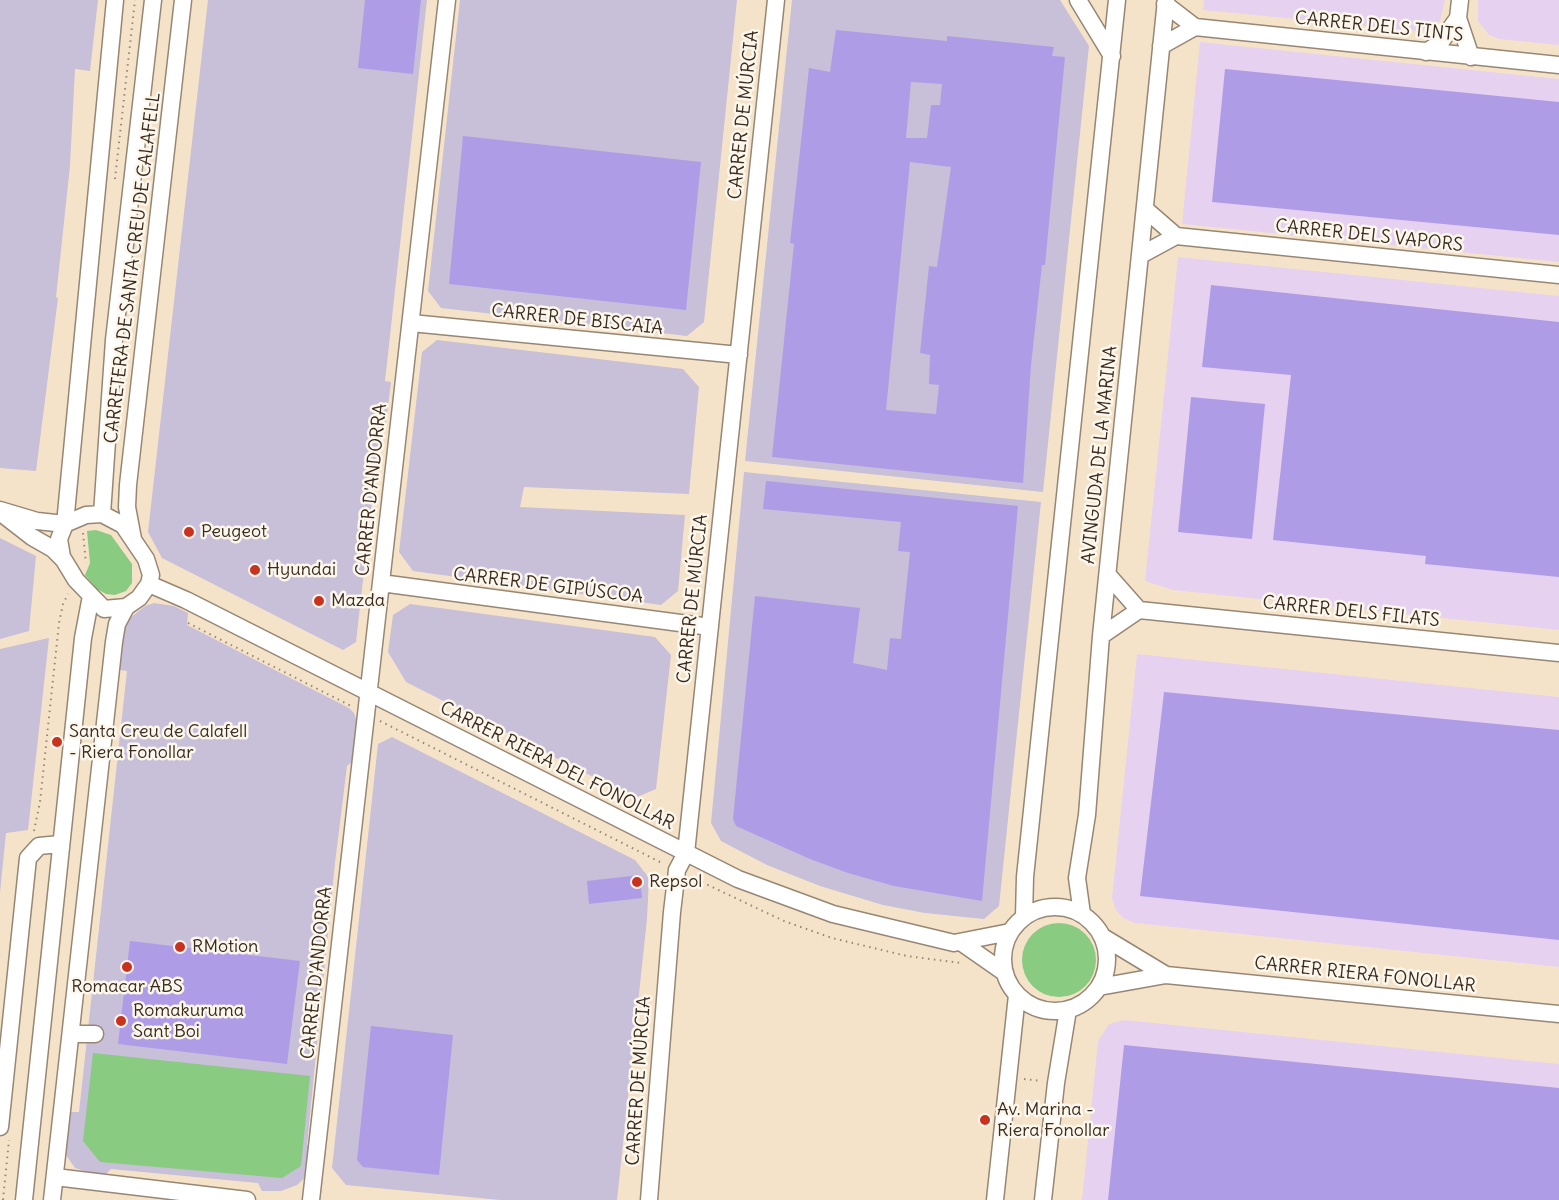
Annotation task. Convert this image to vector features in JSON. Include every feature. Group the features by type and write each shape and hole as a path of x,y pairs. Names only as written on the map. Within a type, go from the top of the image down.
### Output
{"street":[{"path":"115,0 65,524 59,539 63,559 72,575 91,596 104,609 126,607"},
{"name":"CARRETERA DE SANTA CREU DE CALAFELL","path":"102,514 102,478 114,340 153,0"},
{"name":"CARRETERA DE SANTA CREU DE CALAFELL","path":"133,539 127,507 128,485 183,0"},
{"name":"CARRER D'ANDORRA","path":"311,1200 447,0"},
{"name":"CARRER DE MÚRCIA","path":"649,1200 672,912 677,870 686,853 776,0"},
{"path":"1078,0 1112,56"},
{"name":"AVINGUDA DE LA MARINA","path":"1024,917 1025,877 1118,0"},
{"path":"1460,0 1458,18 1471,57"},
{"path":"1161,46 1195,27 1166,2"},
{"name":"AVINGUDA DE LA MARINA","path":"1082,914 1077,878 1087,815 1101,636 1166,2"},
{"path":"1426,52 1440,43 1458,18"},
{"name":"CARRER DELS TINTS","path":"1195,27 1559,65"},
{"path":"1140,255 1176,236 1145,209"},
{"name":"CARRER DELS VAPORS","path":"1176,236 1559,275"},
{"name":"CARRER DE BISCAIA","path":"411,323 739,355"},
{"path":"0,511 37,521 65,524 86,514 102,514 123,525 147,559 151,575 139,598 126,607 117,624 114,642 52,1200"},
{"path":"0,511 63,559"},
{"path":"1101,636 1139,610 1108,575"},
{"name":"CARRER RIERA DEL FONOLLAR","path":"148,584 186,600 738,879 833,914 962,943"},
{"name":"CARRER DE GIPÚSCOA","path":"381,584 710,627"},
{"path":"24,1200 60,844 83,638 91,596"},
{"name":"CARRER DELS FILATS","path":"1139,610 1559,653"},
{"path":"0,1127 28,858 39,846 60,844"},
{"path":"1053,907 1082,914 1096,926 1103,938 1107,963 1099,987 1089,999 1068,1010 1040,1009 1017,995 1005,973 1003,952 1010,932 1024,917 1053,907"},
{"path":"962,943 1010,932"},
{"name":"CARRER RIERA FONOLLAR","path":"1103,938 1166,975"},
{"path":"962,943 1005,973"},
{"name":"CARRER RIERA FONOLLAR","path":"1099,987 1166,975 1559,1014"},
{"path":"995,1200 1017,995"},
{"path":"1043,1200 1056,1083 1068,1010"},
{"path":"71,1034 95,1034"},
{"path":"55,1177 247,1200"}],"path":[{"path":"83,531 86,561 84,569"},
{"path":"34,832 40,802 58,637 63,604 70,593"},
{"path":"58,637 65,637"},
{"path":"1009,1077 1056,1083"}],"shaded area":[{"path":"0,0 98,0 90,71 75,69 70,166 56,297 58,298 36,471 0,468"},
{"path":"208,0 427,0 385,381 391,382 385,430 380,430 356,642 343,650 162,558 148,532"},
{"path":"460,0 737,0 704,322 687,336 441,308 428,291"},
{"path":"792,0 1060,0 1089,46 1043,492 745,461"},
{"path":"1204,0 1445,0 1440,21 1430,29 1418,31 1203,10"},
{"path":"1478,0 1559,0 1559,45 1499,39 1489,35 1478,21"},
{"path":"1200,42 1559,79 1559,262 1182,224"},
{"path":"1178,257 1559,296 1559,630 1173,590 1145,581"},
{"path":"437,340 683,369 699,387 689,494 524,487 520,507 685,515 678,591 661,605 413,571 399,552 422,352"},
{"path":"744,472 1041,502 999,906 984,919 925,913 883,905 820,886 767,865 721,841 711,823"},
{"path":"0,538 36,556 29,631 0,639"},
{"path":"154,603 174,606 188,613 187,625 349,708 354,713 357,722 352,762 347,766 335,863 307,1145 313,1149 310,1173 297,1185 281,1191 262,1191 258,1183 111,1169 106,1174 91,1173 75,1168 64,1152 67,1112 79,1112 127,671 114,669 125,622 145,606"},
{"path":"410,604 655,637 671,655 656,789 635,798 406,682 388,652 393,615"},
{"path":"49,638 28,830 6,833 0,893 0,649"},
{"path":"1137,654 1559,697 1559,967 1135,923 1123,918 1116,910 1112,898"},
{"path":"392,737 635,860 649,878 647,919 617,1200 500,1200 346,1185 332,1168 378,744"},
{"path":"1124,1020 1559,1064 1559,1200 1082,1200 1098,1041 1109,1024"}],"green space":[{"path":"96,530 111,535 132,564 132,583 126,591 115,595 106,594 97,589 85,575 90,563 87,531"},
{"path":"1052,923 1066,923 1080,929 1090,939 1096,953 1096,967 1090,981 1080,991 1066,997 1052,997 1038,991 1028,981 1022,967 1022,953 1028,939 1038,929"},
{"path":"93,1053 310,1076 301,1166 282,1178 100,1162 83,1141"}],"building":[{"path":"365,0 421,0 413,74 358,68"},
{"path":"836,30 947,41 947,36 1054,47 1052,56 1065,57 1045,265 1042,265 1031,365 1023,483 772,457 794,244 790,243 809,68 830,72","holes":["911,82 942,84 940,105 931,105 927,138 906,138","910,162 951,167 937,267 929,266 920,353 930,355 929,384 939,385 936,414 886,410"]},
{"path":"1225,69 1559,102 1559,235 1212,202"},
{"path":"463,136 701,162 686,310 449,284"},
{"path":"1211,285 1559,322 1559,577 1425,564 1426,556 1273,540 1291,375 1202,367"},
{"path":"1191,397 1265,404 1252,539 1178,532"},
{"path":"766,481 1018,506 982,901 894,886 848,873 736,826 733,819 755,596 860,608 853,663 887,670 890,638 901,639 910,552 898,551 901,522 763,509"},
{"path":"1164,692 1559,730 1559,940 1140,896"},
{"path":"640,875 642,898 589,904 587,881"},
{"path":"130,941 300,961 287,1064 118,1044"},
{"path":"371,1026 453,1035 439,1175 363,1167 357,1160"},
{"path":"1124,1045 1559,1088 1559,1200 1108,1200"}],"place":[{"name":"Peugeot","path":"189,532"},
{"name":"Hyundai","path":"255,570"},
{"name":"Mazda","path":"319,601"},
{"name":"Santa Creu de Calafell - Riera Fonollar","path":"57,742"},
{"name":"Repsol","path":"637,882"},
{"name":"RMotion","path":"180,947"},
{"name":"Romacar ABS","path":"127,967"},
{"name":"Romakuruma Sant Boi","path":"121,1021"},
{"name":"Av. Marina - Riera Fonollar","path":"985,1120"}]}
